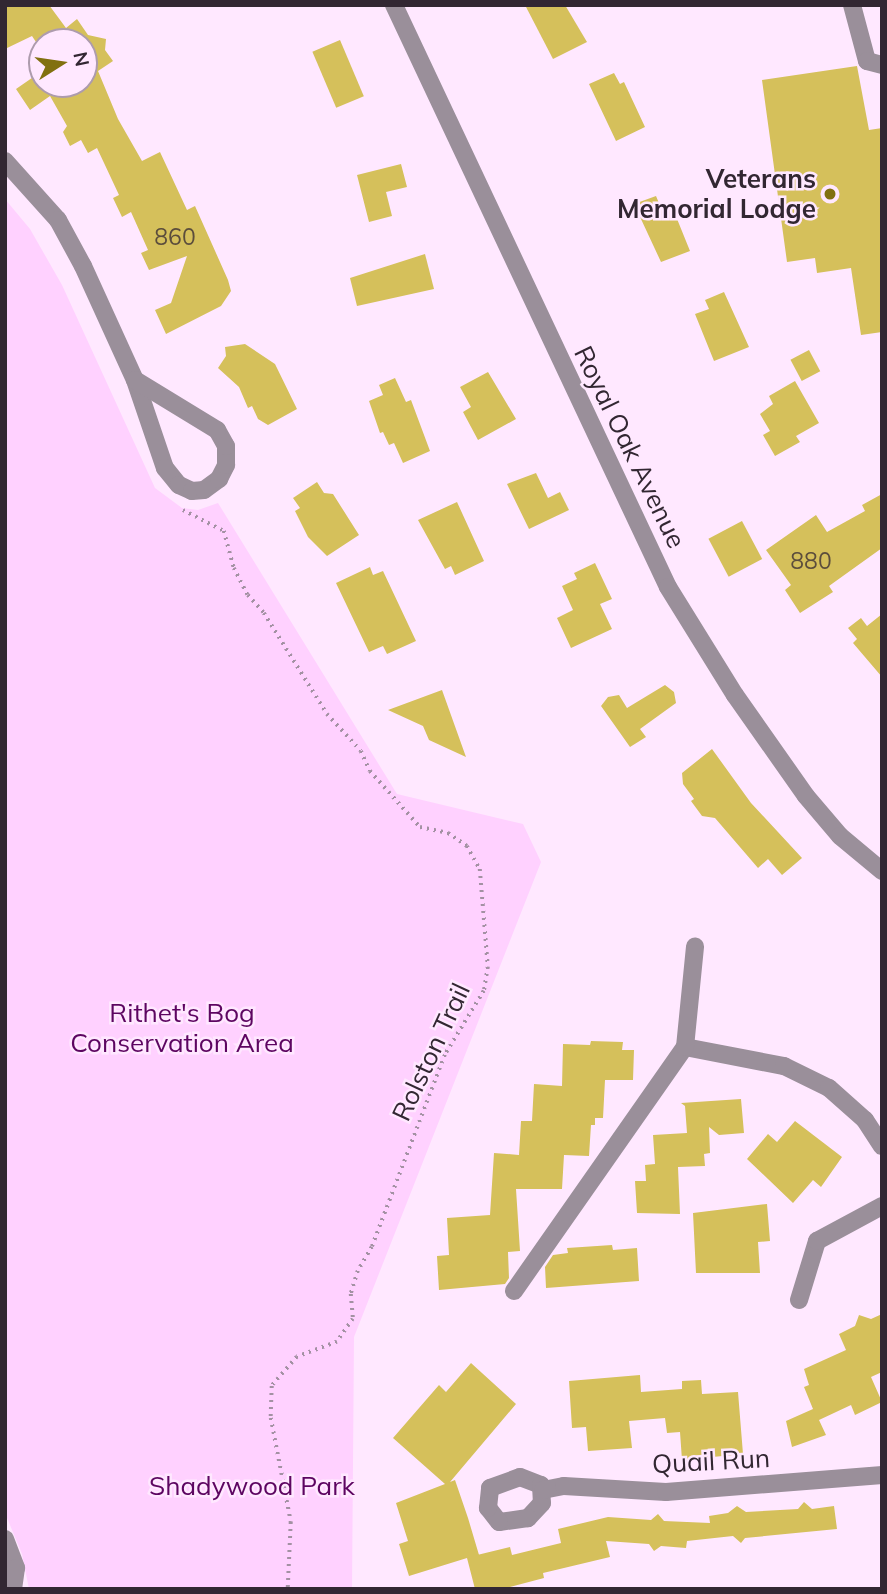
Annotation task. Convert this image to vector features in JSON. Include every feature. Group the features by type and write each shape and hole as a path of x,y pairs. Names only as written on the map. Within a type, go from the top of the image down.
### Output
{"street":[{"name":"Royal Oak Avenue","path":"394,5 668,587 735,695 806,796 840,836 882,871"},
{"path":"852,5 867,61 882,65"},
{"path":"5,160 58,220 135,380 165,468 179,485 204,490 219,479 226,465 226,446 217,430 135,380"},
{"path":"514,1291 685,1047 695,946"},
{"path":"685,1047 784,1066 828,1088 864,1120 882,1146"},
{"path":"799,1300 817,1241 882,1206"},
{"name":"Quail Run","path":"543,1490 564,1486 666,1492 882,1475"},
{"path":"5,1539 16,1568 13,1589"}],"path":[{"name":"Rolston Trail","path":"179,485 170,500 224,531 234,568 248,595 264,613 327,714 361,751 370,771 420,827 448,833 467,846 480,869 488,967 484,991 445,1055 372,1247 358,1271 351,1294 353,1319 337,1342 297,1357 272,1386 271,1418 291,1522 288,1589"}],"green space":[{"path":"5,199 30,229 62,285 155,488 182,508 198,510 218,503 397,794 523,824 541,862 354,1337 352,1589 29,1589 22,1554 5,1513"}],"building":[{"path":"5,5 49,5 66,28 28,28 28,38 5,49"},
{"path":"525,5 565,5 587,42 553,59"},
{"path":"77,19 83,28 66,28"},
{"path":"98,37 106,39 105,50 113,61 98,71"},
{"path":"340,40 364,96 336,108 312,52"},
{"name":"Veterans Memorial Lodge","path":"857,66 869,130 882,128 882,332 861,335 851,268 817,273 815,258 787,262 762,80"},
{"path":"98,71 118,119 142,161 160,152 187,210 195,206 231,291 221,306 166,334 155,310 171,303 187,256 149,270 141,253 148,250 131,212 122,217 113,198 119,195 97,148 88,153 81,140 70,146 63,132 67,126 51,98 98,98"},
{"path":"614,73 620,84 624,82 645,127 616,141 589,84"},
{"path":"28,81 28,98 47,98 30,110 16,89"},
{"path":"401,164 407,187 386,192 392,216 369,222 357,175"},
{"path":"656,196 661,208 671,204 690,251 661,262 634,204"},
{"path":"425,254 434,289 357,306 350,278"},
{"path":"724,292 749,347 714,361 695,314 709,309 705,300"},
{"path":"245,344 275,364 297,409 268,425 258,419 252,406 248,408 239,387 218,368 226,356 225,347"},
{"path":"809,350 820,371 802,381 790,360"},
{"path":"488,372 516,419 478,440 463,412 471,407 460,387"},
{"path":"395,378 406,402 411,400 430,451 403,463 394,443 389,445 383,432 380,433 369,401 383,395 379,385"},
{"path":"795,381 819,423 796,436 800,442 775,456 763,435 770,431 760,414 773,404 769,396"},
{"path":"536,473 548,498 560,492 569,510 529,529 507,484"},
{"path":"317,482 324,493 333,494 359,535 327,556 308,537 295,511 300,508 293,498"},
{"path":"882,494 882,548 829,586 833,592 800,613 785,590 791,585 766,550 816,515 827,532 865,511 862,505"},
{"path":"457,502 484,561 455,575 451,566 445,569 418,520"},
{"path":"742,521 762,559 729,577 708,539"},
{"path":"595,563 612,599 600,604 612,629 571,648 557,618 573,610 562,586 577,579 574,573"},
{"path":"370,567 373,575 383,571 416,641 387,654 383,646 369,652 336,583"},
{"path":"882,614 882,677 853,643 857,639 848,628 861,618 867,626"},
{"path":"665,685 674,692 676,703 640,729 646,737 630,747 601,706 608,697 619,695 627,708"},
{"path":"442,690 466,757 429,740 423,726 388,710"},
{"path":"712,749 751,803 802,858 782,875 768,859 758,868 715,818 702,816 691,801 694,799 683,784 682,773"},
{"path":"591,1041 623,1042 622,1050 634,1050 633,1080 605,1080 603,1118 595,1118 595,1125 591,1125 589,1156 564,1155 562,1189 516,1189 520,1251 508,1252 509,1278 505,1284 439,1290 437,1256 449,1255 447,1218 490,1215 494,1153 519,1155 521,1121 532,1121 534,1084 562,1086 563,1044 590,1045"},
{"path":"741,1099 744,1133 719,1135 709,1127 710,1153 704,1154 705,1166 678,1167 680,1214 637,1213 635,1181 646,1181 645,1165 655,1164 653,1135 687,1133 685,1106 681,1103"},
{"path":"795,1121 842,1157 821,1187 813,1180 793,1203 747,1159 768,1134 777,1142"},
{"path":"767,1204 770,1241 758,1242 760,1273 696,1273 693,1213"},
{"path":"612,1245 613,1250 637,1248 639,1281 546,1288 545,1267 553,1255 568,1253 567,1248"},
{"path":"882,1314 882,1372 871,1377 882,1402 855,1415 851,1405 819,1420 826,1435 792,1447 786,1421 813,1409 804,1387 809,1385 804,1369 846,1350 839,1334 855,1326 859,1315 871,1319"},
{"path":"471,1363 516,1404 450,1482 455,1480 479,1555 510,1547 512,1555 561,1543 558,1529 608,1517 651,1520 658,1514 664,1521 710,1523 709,1516 728,1513 737,1506 746,1512 798,1509 804,1502 812,1509 834,1506 837,1529 745,1538 741,1543 733,1536 687,1541 686,1548 661,1546 654,1551 649,1544 606,1541 610,1557 543,1573 544,1578 502,1589 475,1589 467,1558 409,1576 399,1544 408,1541 396,1503 445,1484 393,1438 439,1385 446,1392"},
{"path":"640,1375 641,1392 682,1389 682,1381 701,1380 702,1394 738,1392 743,1454 682,1460 680,1432 667,1433 665,1418 629,1421 632,1448 588,1451 586,1427 572,1428 569,1381"}],"place":[{"name":"Veterans Memorial Lodge","path":"830,194"}],"park label":[{"name":"Rithet's Bog Conservation Area","path":"182,1028"},
{"name":"Shadywood Park","path":"252,1486"}]}
